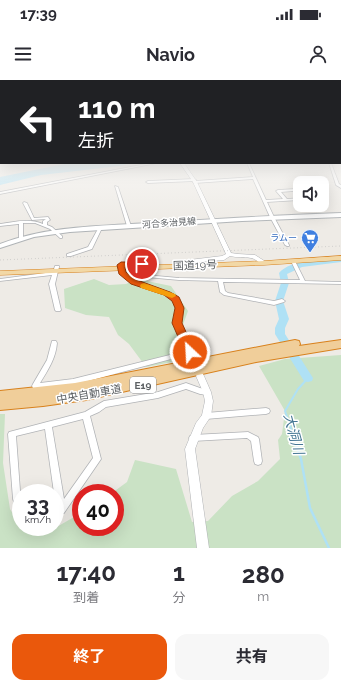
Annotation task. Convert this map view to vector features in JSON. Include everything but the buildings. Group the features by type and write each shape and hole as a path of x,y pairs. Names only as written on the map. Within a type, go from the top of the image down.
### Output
{"highway":[{"name":"国道19号","path":"0,271 122,269 341,256"},
{"name":"国道19号","path":"122,269 189,262 261,260 295,265 341,256"},
{"name":"中央自動車道","path":"0,396 44,393 94,386 282,349 341,340"},
{"name":"中央自動車道","path":"0,405 52,401 146,384 282,349"}],"main road":[{"name":"河合多治見線","path":"0,246 21,239 100,228 214,220 341,215"}],"street":[{"path":"0,193 68,180"},
{"path":"148,182 217,180"},
{"path":"255,180 287,245"},
{"path":"337,180 341,187"},
{"path":"189,262 226,258 228,252 194,181"},
{"path":"116,187 123,203 129,226"},
{"path":"286,200 278,191 293,190"},
{"path":"265,201 293,200"},
{"path":"25,203 33,219 47,218 48,220 45,222 45,225"},
{"path":"21,239 22,222"},
{"path":"0,225 35,222 40,225 45,225 59,234"},
{"path":"69,255 90,248 100,228"},
{"path":"228,252 238,256 250,255 261,260"},
{"path":"295,265 303,282"},
{"path":"122,269 220,280 341,283"},
{"path":"122,269 134,282 167,294 176,299 180,308 177,323 193,360"},
{"path":"0,280 56,270 52,284 58,310"},
{"path":"220,280 223,292 226,294 279,302"},
{"path":"54,343 54,352 51,360 35,386 73,382 190,352"},
{"path":"200,376 207,392 209,402 206,416 190,449 190,458 203,548"},
{"path":"16,484 12,434 86,415 104,404 158,395 186,386 207,392"},
{"path":"206,416 266,411"},
{"path":"64,501 97,459 86,415"},
{"path":"48,425 55,484"},
{"path":"194,438 248,435 255,439 258,461"}],"green space":[{"path":"94,279 109,285 126,284 137,279 171,286 188,311 180,340 183,360 146,367 129,344 118,335 109,317 86,315 65,308 64,289"},
{"path":"341,355 341,548 0,548 0,414 5,414 3,463 10,509 12,512 12,536 64,536 64,523 72,518 72,536 124,536 124,484 127,482 135,460 176,469 192,522 208,521 232,496 258,481 280,459 278,440 282,434 285,411 259,366 285,359"}],"water":[{"path":"0,180 21,180 0,185"}],"waterway":[{"name":"大洞川","path":"308,378 280,334 280,328 284,319 279,301 285,283 283,273 287,269 301,265 341,260"},
{"name":"大洞川","path":"292,431 285,411 298,389 308,378"},
{"name":"大洞川","path":"291,430 301,459 310,508 329,548"}],"railway":[{"path":"0,260 341,246"}],"slow traffic":[{"path":"144,286 172,296"}],"place":[{"name":"ラムー","path":"310,253"}],"route":[{"path":"142,264 121,265 122,273 134,282 172,296 176,299 180,308 177,323 190,352"}]}
